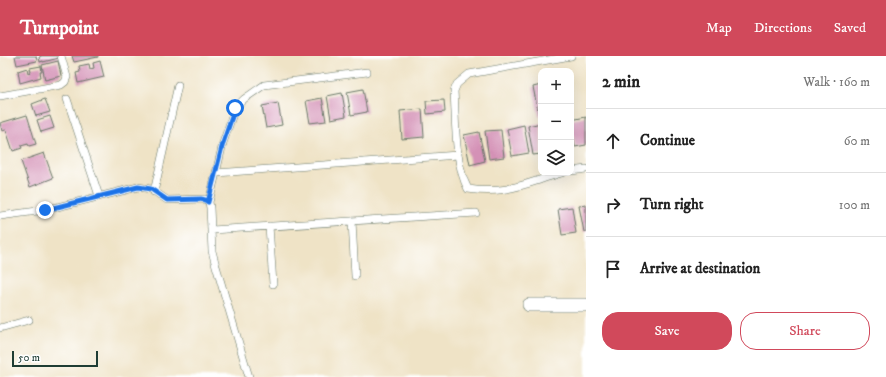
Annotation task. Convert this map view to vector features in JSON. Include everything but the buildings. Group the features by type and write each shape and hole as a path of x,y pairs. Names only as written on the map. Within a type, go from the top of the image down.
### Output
{"street":[{"path":"528,304 586,305"}],"lane":[{"path":"0,96 61,85 66,82 67,77 61,56"},
{"path":"553,176 518,188 500,191 468,189 463,180 458,155 454,92 457,84 469,74 571,56"},
{"path":"250,377 212,251 212,230 208,202 223,143 235,108 264,85 367,72"},
{"path":"154,192 178,84"},
{"path":"68,99 99,196"},
{"path":"216,173 458,155"},
{"path":"574,171 586,169"},
{"path":"0,216 45,210 138,187 148,188 167,200 201,199 208,202"},
{"path":"212,230 476,213"},
{"path":"352,221 355,276"},
{"path":"269,226 273,284"},
{"path":"0,328 29,320"}],"route":[{"path":"45,210 138,187 151,189 163,199 167,200 201,199 208,202 223,143 235,108"}]}
